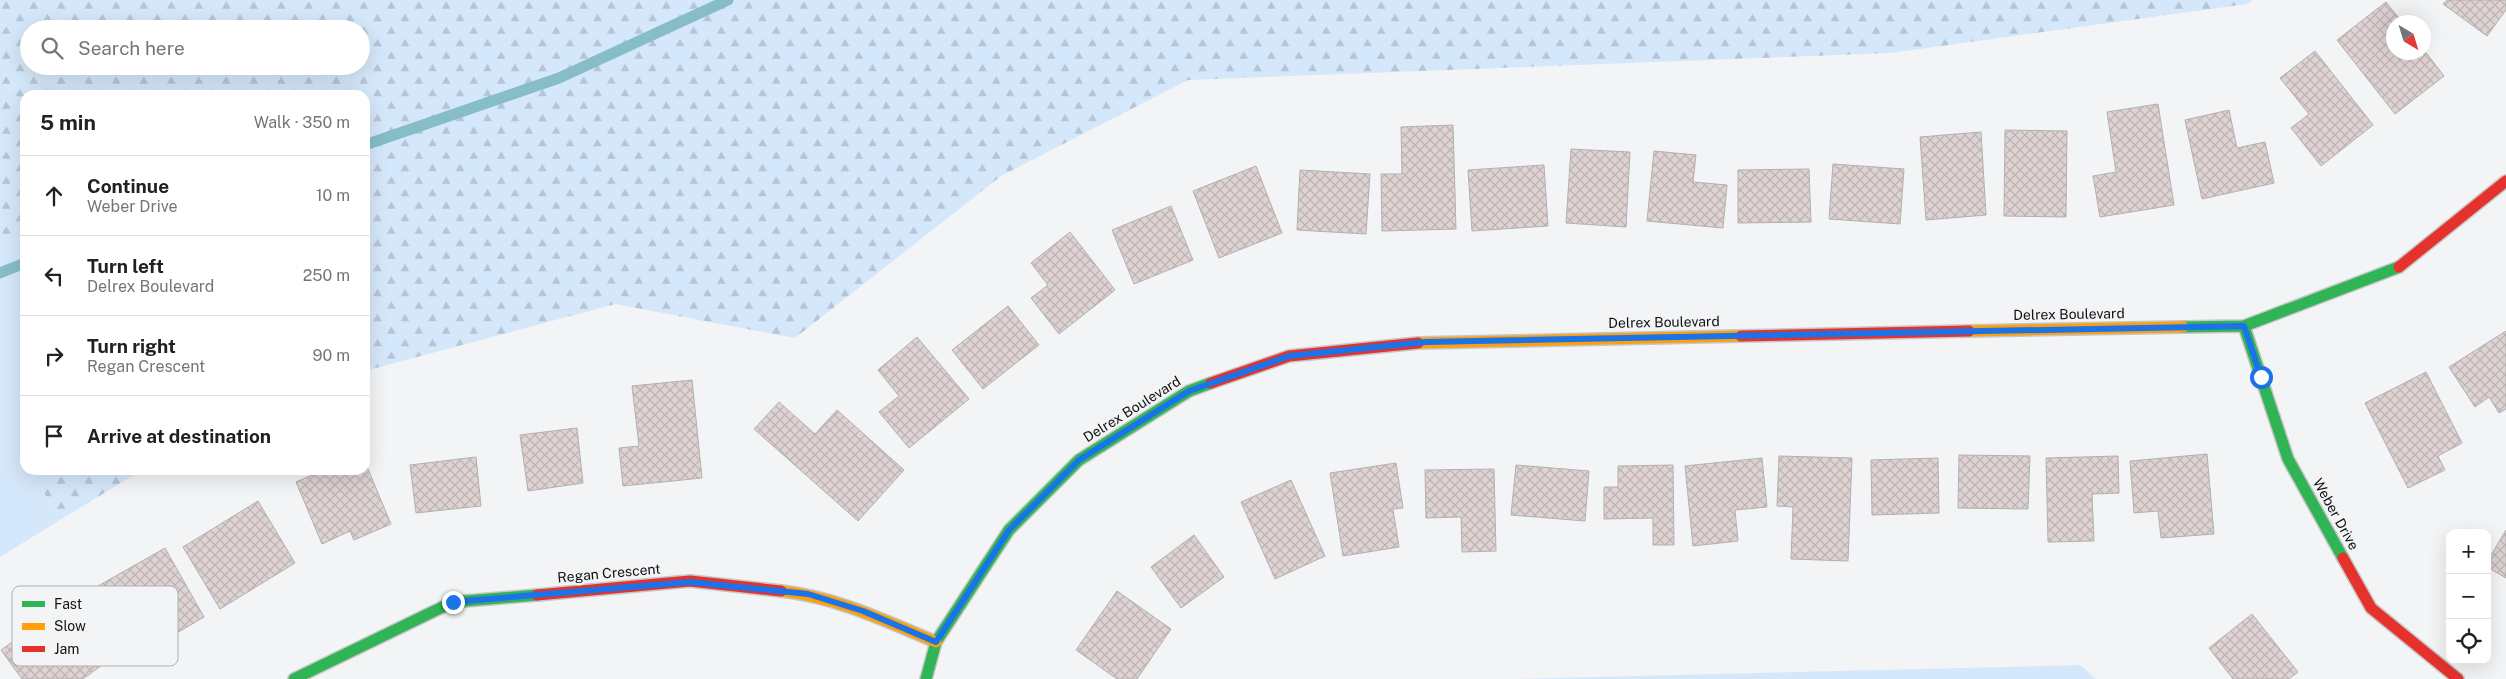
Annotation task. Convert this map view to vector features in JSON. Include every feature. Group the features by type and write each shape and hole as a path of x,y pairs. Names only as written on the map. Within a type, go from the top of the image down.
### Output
{"street":[{"name":"Delrex Boulevard","path":"926,679 936,642 1009,530 1079,460 1189,391 1289,356 1426,342 2244,326 2397,268 2506,181"},
{"name":"Weber Drive","path":"2244,326 2288,459 2372,608 2458,679"},
{"name":"Regan Crescent","path":"294,679 453,602 690,582 808,594 863,611 936,642"}],"green space":[{"path":"0,0 2253,0 2247,4 1890,53 1188,80 1001,176 795,338 615,304 370,370 370,90 20,90 20,237 0,245"},
{"path":"20,237 20,475 42,475 40,486 60,520 0,557 0,245"},
{"path":"42,475 134,475 60,520 40,486"},
{"path":"2080,665 2096,679 1514,679"}],"building":[{"path":"2447,0 2506,0 2506,10 2487,36 2443,4"},
{"path":"2386,2 2396,15 2386,15 2386,60 2431,59 2444,76 2395,114 2337,40"},
{"path":"2315,51 2373,125 2321,166 2291,128 2309,114 2280,78"},
{"path":"2158,104 2174,205 2100,217 2093,176 2116,172 2107,112"},
{"path":"2229,110 2237,148 2265,142 2274,183 2202,199 2185,120"},
{"path":"1453,125 1456,229 1382,231 1381,174 1402,174 1401,127"},
{"path":"2005,130 2067,131 2066,217 2004,216"},
{"path":"1981,132 1986,215 1926,220 1920,137"},
{"path":"1571,149 1630,152 1626,227 1566,223"},
{"path":"1654,151 1696,155 1693,182 1727,185 1723,228 1647,221"},
{"path":"1833,164 1904,169 1900,224 1829,219"},
{"path":"1544,165 1548,226 1472,231 1468,170"},
{"path":"1256,166 1282,233 1219,258 1193,191"},
{"path":"1809,169 1811,222 1738,223 1738,170"},
{"path":"1300,170 1370,174 1366,234 1297,230"},
{"path":"1171,206 1193,260 1134,284 1112,230"},
{"path":"1070,232 1115,290 1059,334 1031,298 1048,285 1031,263"},
{"path":"1008,306 1039,345 983,389 952,350"},
{"path":"2506,331 2506,409 2499,413 2489,397 2475,407 2449,367"},
{"path":"917,337 969,399 909,448 879,412 899,396 878,370"},
{"path":"2426,372 2462,443 2438,456 2445,470 2408,488 2365,403"},
{"path":"692,380 702,478 623,486 619,448 639,446 632,386"},
{"path":"779,402 815,434 837,410 904,470 858,521 754,429"},
{"path":"577,428 583,483 528,491 520,435"},
{"path":"2207,454 2214,534 2161,538 2158,511 2134,513 2130,461"},
{"path":"1959,455 2030,456 2028,509 1958,508"},
{"path":"1779,456 1852,458 1848,561 1791,559 1793,507 1777,506"},
{"path":"2118,456 2119,493 2092,494 2094,541 2048,542 2046,458"},
{"path":"476,457 481,506 416,513 410,465"},
{"path":"1762,458 1767,507 1735,510 1738,541 1693,546 1685,466"},
{"path":"1938,458 1939,513 1872,515 1871,460"},
{"path":"1396,463 1403,508 1393,509 1399,547 1343,556 1330,473"},
{"path":"1516,465 1589,471 1585,521 1511,515"},
{"path":"1673,465 1674,545 1653,545 1653,518 1604,519 1604,487 1618,487 1618,466"},
{"path":"1494,469 1496,551 1462,552 1461,517 1426,518 1425,470"},
{"path":"370,474 391,524 354,540 350,531 322,544 296,482 312,475"},
{"path":"1291,480 1325,556 1275,579 1241,502"},
{"path":"258,501 295,563 220,609 183,547"},
{"path":"2506,530 2506,578 2491,569 2491,555"},
{"path":"1194,535 1224,577 1181,608 1151,567"},
{"path":"165,548 204,617 178,632 178,586 98,586"},
{"path":"1117,591 1171,629 1137,679 1117,679 1076,650"},
{"path":"2252,614 2298,672 2289,679 2233,679 2209,648"},
{"path":"12,642 12,665 1,650"},
{"path":"13,666 101,666 83,679 22,679"}],"waterway":[{"path":"370,143 559,78 728,0"},
{"path":"0,273 20,265"}],"traffic: fast":[{"path":"2183,327 2244,326 2399,267"},
{"path":"2244,326 2288,459 2343,558"},
{"path":"926,679 936,642 1009,530 1079,460 1189,391 1211,383"},
{"path":"294,679 453,602 537,595"}],"traffic: slow":[{"path":"1969,331 2183,327"},
{"path":"1418,343 1741,336"},
{"path":"781,591 841,604 936,642"}],"traffic: jam":[{"path":"2399,267 2506,181"},
{"path":"1741,336 1969,331"},
{"path":"1211,383 1289,356 1418,343"},
{"path":"2343,558 2371,608 2458,679"},
{"path":"537,595 690,581 781,591"}],"route":[{"path":"453,602 690,582 808,594 863,611 936,642 1009,530 1079,460 1189,391 1289,356 1426,342 2244,326 2261,377"}]}
